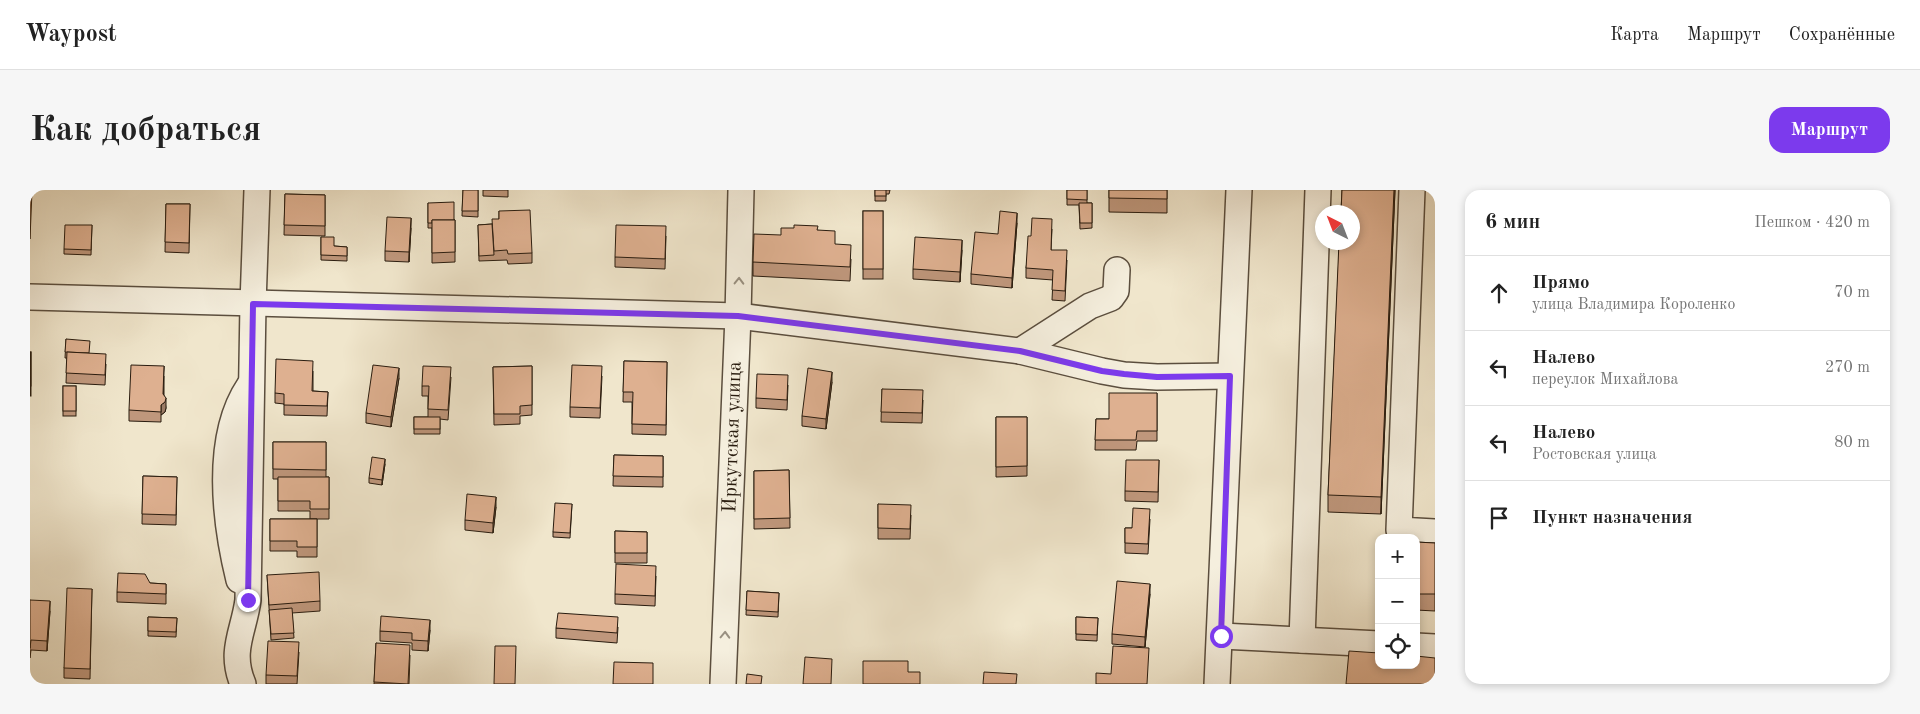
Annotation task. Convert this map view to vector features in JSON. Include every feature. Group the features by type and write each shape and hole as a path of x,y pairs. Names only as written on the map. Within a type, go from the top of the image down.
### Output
{"street":[{"path":"243,684 237,661 237,650 239,635 247,610 257,190"},
{"name":"Иркутская улица","path":"723,684 738,316 741,190"},
{"path":"1217,684 1221,636 1239,190"},
{"path":"1302,640 1318,190"},
{"path":"1412,190 1399,530 1435,532"},
{"path":"1020,351 1090,306 1111,298 1116,291 1117,270"},
{"path":"30,297 738,316 1020,351 1102,371 1124,374 1157,377 1230,376"},
{"path":"1221,636 1375,644"},
{"path":"1420,646 1435,646"}],"building":[{"path":"463,190 478,190 478,211 462,211"},
{"path":"875,190 886,190 886,196 875,196"},
{"path":"1067,190 1087,190 1087,200 1067,199"},
{"path":"1109,190 1167,190 1167,199 1109,198"},
{"path":"1342,190 1394,190 1381,497 1328,495 1339,250 1360,250 1360,205 1341,205"},
{"path":"30,191 32,191 30,239"},
{"path":"285,194 325,195 325,226 284,225"},
{"path":"454,202 454,220 432,220 432,223 428,223 428,203"},
{"path":"1079,203 1092,203 1092,223 1080,223"},
{"path":"166,204 190,204 189,243 165,242"},
{"path":"530,210 532,253 508,254 507,250 494,251 492,219 499,219 499,211"},
{"path":"863,211 883,211 883,269 863,269"},
{"path":"1000,211 1017,213 1012,278 971,274 975,232 998,234"},
{"path":"387,217 411,218 409,252 385,251"},
{"path":"1032,218 1052,219 1051,250 1067,250 1065,291 1052,290 1053,270 1026,268 1028,236 1031,236"},
{"path":"432,220 455,220 455,252 432,253"},
{"path":"492,224 494,255 479,256 478,225"},
{"path":"65,225 92,225 91,250 64,249"},
{"path":"616,225 666,226 665,259 615,257"},
{"path":"794,225 818,226 817,230 835,231 835,244 851,245 850,267 753,262 754,234 781,235 781,228 794,228"},
{"path":"321,237 334,237 334,246 347,247 347,256 321,255"},
{"path":"915,237 962,240 960,272 913,269"},
{"path":"66,339 90,341 89,353 65,352"},
{"path":"31,352 31,386 30,386"},
{"path":"67,352 106,354 105,375 66,373"},
{"path":"276,359 313,361 312,391 328,392 327,406 284,405 284,394 275,393"},
{"path":"624,361 667,362 666,425 632,424 633,392 623,392"},
{"path":"131,365 164,366 163,394 166,398 165,402 161,405 161,412 129,410"},
{"path":"373,365 399,368 391,417 366,413"},
{"path":"572,365 602,366 600,408 570,407"},
{"path":"423,366 451,367 448,410 428,409 429,386 422,386"},
{"path":"532,366 532,405 520,406 520,414 494,414 493,367"},
{"path":"808,368 832,372 826,419 802,416"},
{"path":"757,374 788,375 787,400 756,398"},
{"path":"63,386 76,386 76,411 63,411"},
{"path":"882,389 923,390 922,413 881,412"},
{"path":"1109,393 1157,393 1157,431 1137,431 1136,440 1095,440 1096,419 1109,419"},
{"path":"414,417 440,417 440,429 414,429"},
{"path":"996,417 1027,417 1027,466 996,467"},
{"path":"273,442 326,442 326,470 273,469"},
{"path":"614,455 663,456 663,477 613,476"},
{"path":"372,457 385,459 382,480 369,478"},
{"path":"1126,460 1159,460 1158,492 1125,491"},
{"path":"789,470 790,518 754,519 754,471"},
{"path":"143,476 177,477 176,515 142,514"},
{"path":"278,477 329,477 329,509 310,509 310,501 278,501"},
{"path":"467,494 496,497 493,523 465,520"},
{"path":"555,503 572,504 570,533 553,532"},
{"path":"878,504 911,505 910,529 878,528"},
{"path":"1133,508 1150,509 1148,544 1125,543 1125,528 1132,528"},
{"path":"270,519 317,519 317,547 297,547 297,541 270,541"},
{"path":"615,531 647,532 647,553 615,553"},
{"path":"1420,542 1435,543 1435,594 1420,594"},
{"path":"616,564 656,566 655,596 615,594"},
{"path":"319,572 320,601 269,605 267,575"},
{"path":"118,573 145,574 150,583 166,584 166,594 117,592"},
{"path":"1117,581 1150,584 1145,637 1112,634"},
{"path":"67,588 92,589 90,669 64,668"},
{"path":"747,591 779,593 778,612 746,610"},
{"path":"30,600 50,601 47,641 31,640 30,648"},
{"path":"292,608 294,633 271,634 269,610"},
{"path":"558,613 618,617 617,633 556,628"},
{"path":"381,616 430,620 428,641 412,640 412,633 380,631"},
{"path":"148,617 177,618 176,632 148,631"},
{"path":"1076,617 1098,618 1097,635 1076,634"},
{"path":"268,641 299,642 297,676 266,675"},
{"path":"376,643 410,645 408,684 374,682"},
{"path":"495,646 516,646 515,684 494,684"},
{"path":"1113,646 1149,648 1147,684 1096,684 1096,673 1111,674"},
{"path":"1349,651 1375,653 1375,669 1420,669 1420,656 1435,658 1435,684 1346,684"},
{"path":"805,657 832,659 831,684 803,684"},
{"path":"863,661 908,661 908,672 920,672 920,684 863,684"},
{"path":"614,662 653,663 653,684 613,684"},
{"path":"984,672 1017,674 1016,684 983,684"},
{"path":"747,674 762,676 761,684 746,684"}],"route":[{"path":"248,600 253,304 738,316 1020,351 1064,360 1102,371 1124,374 1157,377 1230,376 1221,636"}]}
